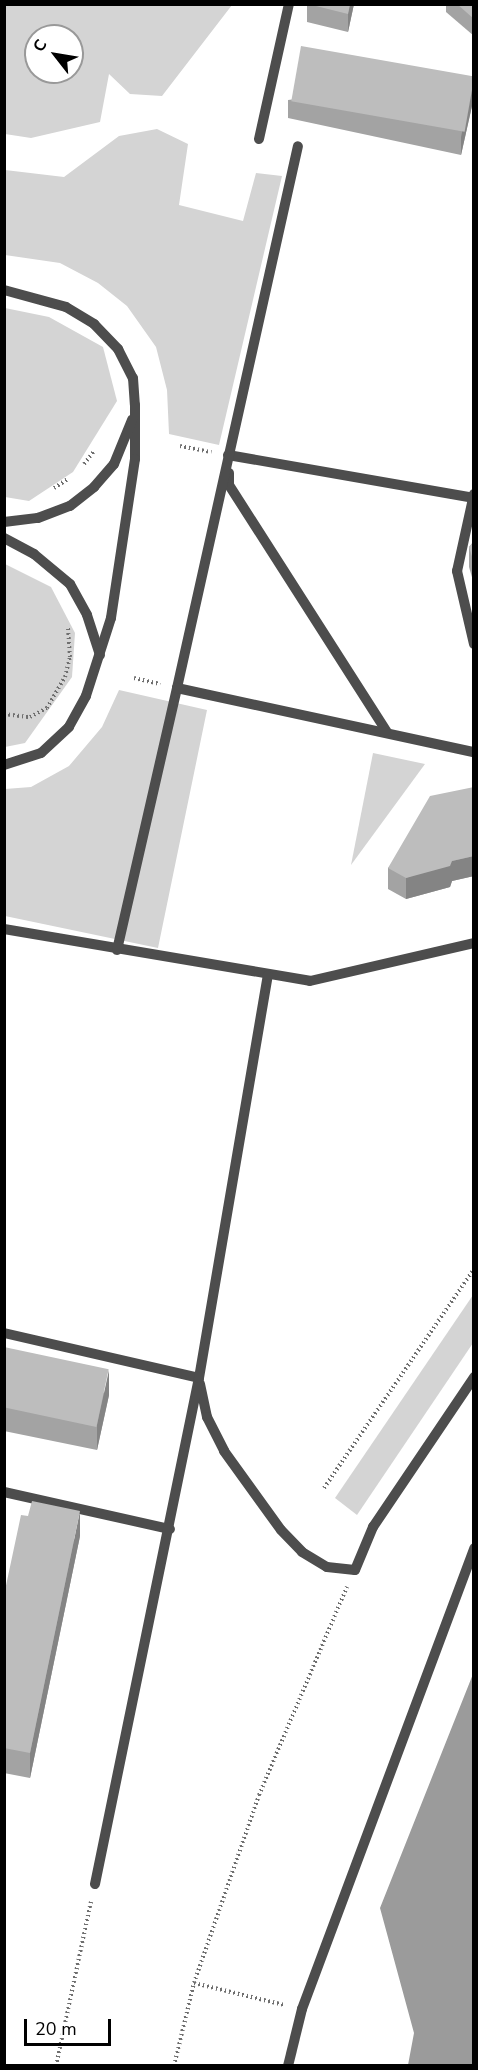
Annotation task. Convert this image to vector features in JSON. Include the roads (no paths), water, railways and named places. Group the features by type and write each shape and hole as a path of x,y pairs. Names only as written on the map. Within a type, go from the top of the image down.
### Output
{"street":[{"path":"259,139 289,4"},
{"path":"117,950 298,146"},
{"path":"4,290 66,307 94,324 118,349 128,368 135,405 135,459 111,618 86,696 69,727 41,753 4,765"},
{"path":"4,522 49,514 70,506 94,487 114,464 128,436 135,405"},
{"path":"228,455 473,497 457,571 474,644"},
{"path":"228,455 229,484 387,732"},
{"path":"4,538 34,554 70,584 87,615 100,656"},
{"path":"177,688 474,752"},
{"path":"4,929 268,976 310,981 474,943"},
{"path":"95,1884 170,1529 199,1378 268,976"},
{"path":"4,1333 199,1378"},
{"path":"199,1378 207,1417 224,1451 281,1530 302,1552 327,1567 355,1570 373,1527 474,1377"},
{"path":"4,1492 170,1529"},
{"path":"288,2066 302,2009 474,1548"}]}
